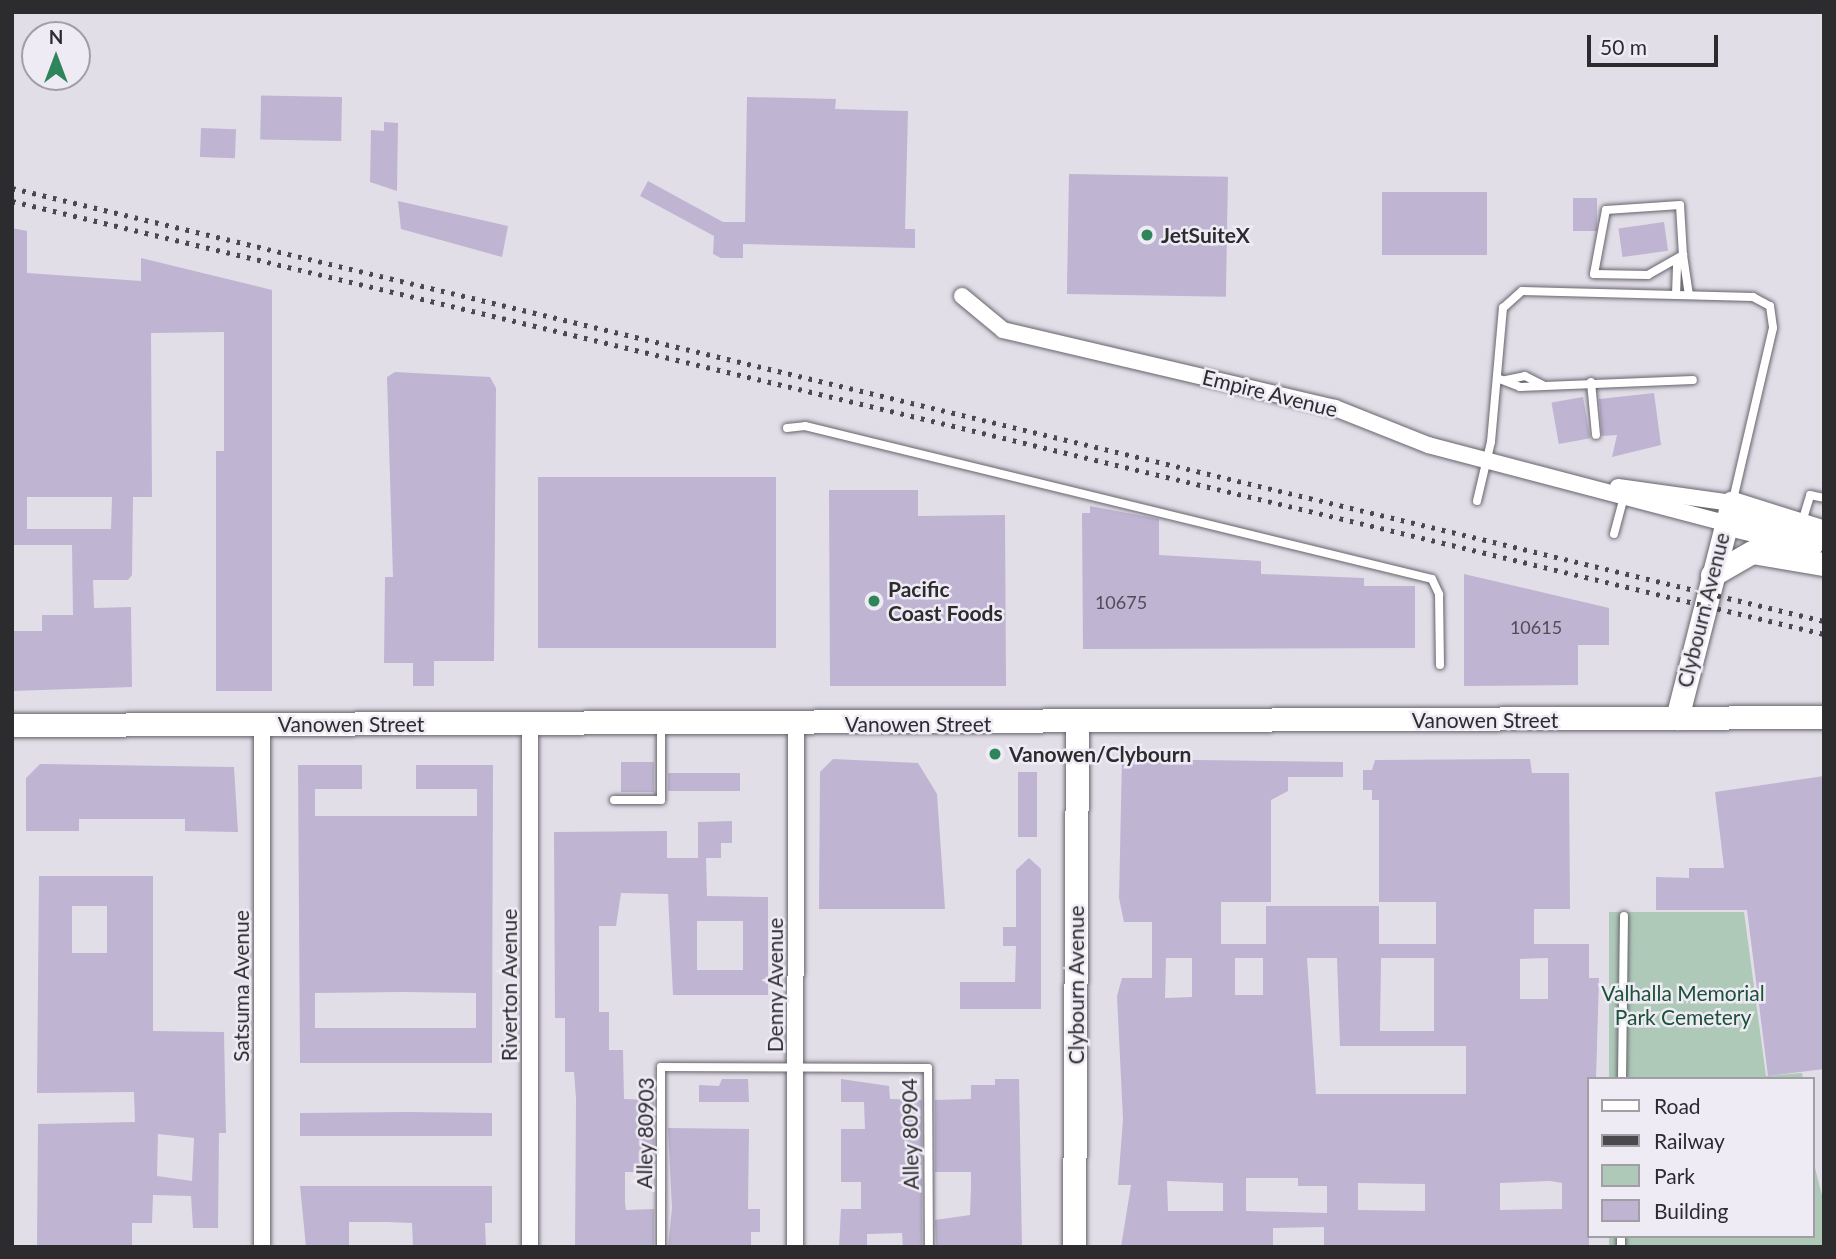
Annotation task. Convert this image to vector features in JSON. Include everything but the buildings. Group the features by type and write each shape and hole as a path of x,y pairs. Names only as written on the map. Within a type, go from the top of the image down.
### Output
{"main road":[{"name":"Empire Avenue","path":"1729,513 1801,525 1824,532"},
{"name":"Empire Avenue","path":"1729,513 1824,548"},
{"name":"Clybourn Avenue","path":"1677,718 1729,513"},
{"path":"1712,575 1752,552 1824,564"},
{"name":"Vanowen Street","path":"12,725 1077,723 1824,717"},
{"name":"Clybourn Avenue","path":"1074,1247 1077,723"}],"street":[{"name":"Empire Avenue","path":"962,296 1003,330 1335,408 1428,445 1625,496 1729,513"},
{"name":"Empire Avenue","path":"1584,484 1729,513"},
{"name":"Riverton Avenue","path":"530,723 530,1247"},
{"name":"Denny Avenue","path":"795,1247 796,724"},
{"name":"Satsuma Avenue","path":"262,725 262,1247"}],"lane":[{"path":"1683,256 1648,275 1594,274 1606,210 1680,205 1689,295"},
{"path":"1676,295 1676,265 1683,256"},
{"path":"1477,501 1489,460 1500,379 1503,308 1511,296 1753,297 1770,306 1773,328 1729,513"},
{"path":"1500,379 1545,386 1591,382 1693,380"},
{"path":"1591,382 1596,435"},
{"path":"787,428 805,425 1432,579 1439,594 1440,665"},
{"path":"1801,525 1810,495 1824,498"},
{"path":"1614,534 1625,496"},
{"path":"614,800 661,800 661,724"},
{"path":"1622,1077 1624,916"},
{"name":"Alley 80903","path":"661,1247 661,1068 796,1068"},
{"name":"Alley 80904","path":"796,1068 928,1068 929,1247"}],"green space":[{"name":"Valhalla Memorial Park Cemetery","path":"1609,912 1744,912 1766,1076 1802,1073 1803,1077 1609,1077"},
{"path":"1815,1168 1824,1203 1824,1247 1609,1247 1609,1238 1815,1238"}],"railway":[{"path":"12,188 1824,621"},
{"path":"12,201 1824,634"}],"place":[{"name":"JetSuiteX","path":"1147,235"},
{"name":"Pacific Coast Foods","path":"874,601"},
{"name":"Vanowen/Clybourn","path":"995,754"}]}
